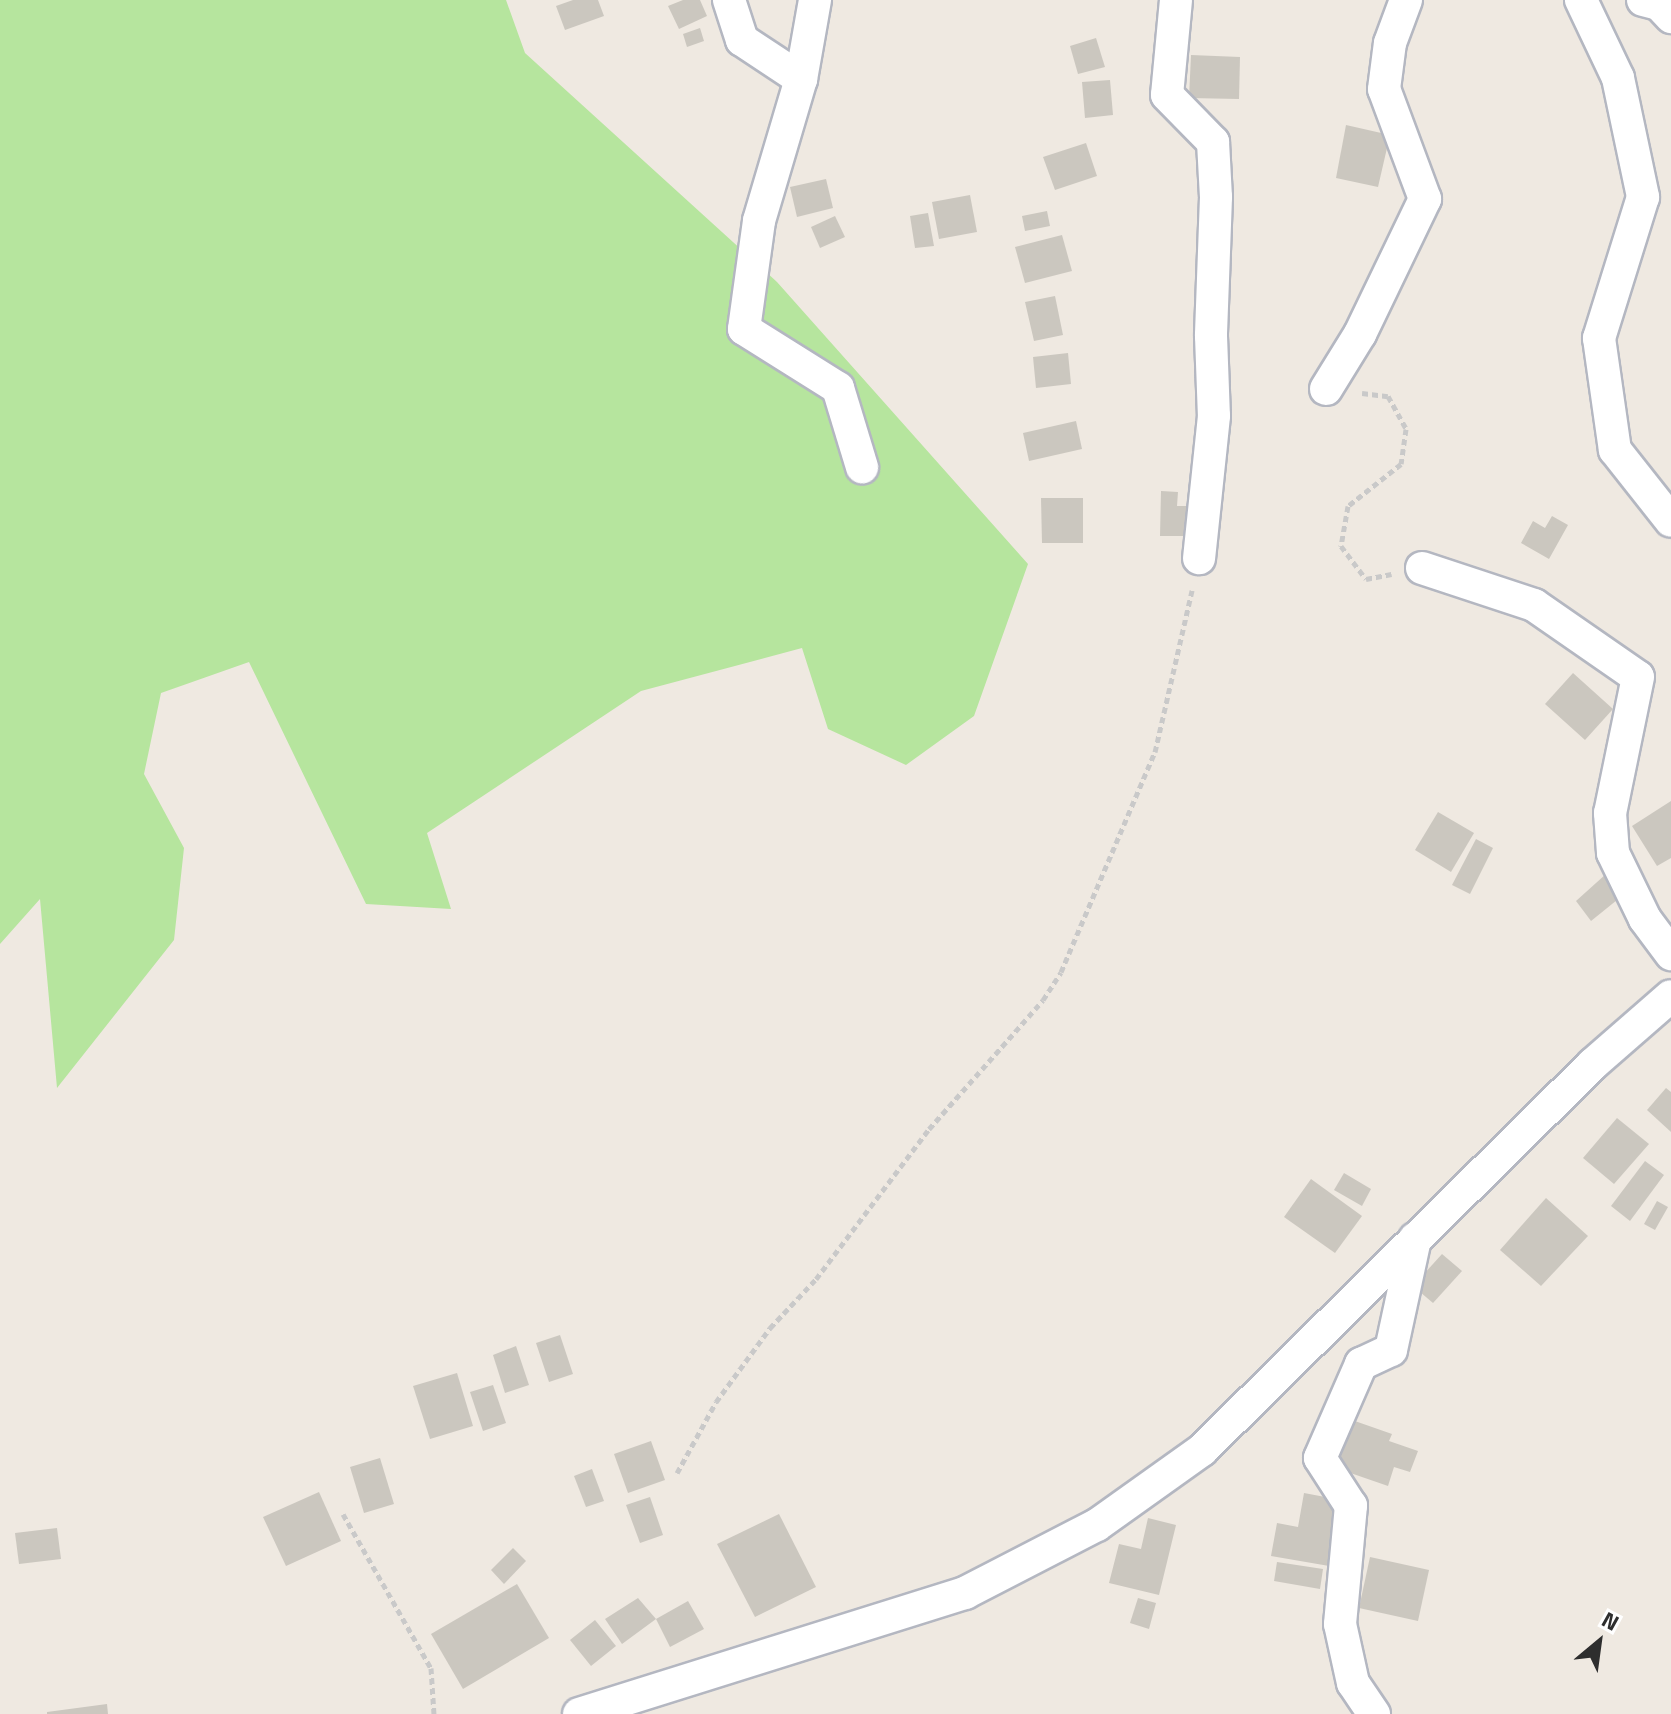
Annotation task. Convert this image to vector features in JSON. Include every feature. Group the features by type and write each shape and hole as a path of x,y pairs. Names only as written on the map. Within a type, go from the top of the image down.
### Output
{"street":[{"path":"729,0 742,40 801,79"},
{"path":"815,0 801,79 759,221 744,329 838,388 862,467"},
{"path":"1176,0 1167,95 1213,142 1216,197 1211,336 1214,416 1199,558"},
{"path":"1326,389 1360,334 1425,199 1384,89 1390,43 1406,0"},
{"path":"1581,0 1618,78 1643,197 1599,338 1615,450 1671,521"},
{"path":"1643,0 1659,4 1671,17"},
{"path":"1422,568 1534,605 1638,677 1610,813 1613,853 1645,919 1671,954"},
{"path":"579,1714 951,1598 1097,1525 1202,1450 1593,1064 1671,996"},
{"path":"1374,1714 1353,1683 1340,1624 1351,1506 1320,1458 1361,1364 1391,1350 1415,1239"}],"path":[{"path":"1326,389 1388,396 1406,429 1401,464 1348,506 1341,546 1366,579 1422,568"},
{"path":"677,1473 716,1402 770,1328 816,1279 929,1129 1043,1000 1061,972 1155,752 1199,558"},
{"path":"343,1514 431,1668 434,1714"}],"green space":[{"path":"0,0 506,0 525,53 777,282 1028,564 974,716 906,765 828,729 802,648 641,691 427,833 451,909 366,904 249,662 161,693 144,774 184,848 174,940 57,1088 40,899 0,944"}],"building":[{"path":"573,0 598,0 604,16 565,30 556,6"},
{"path":"683,0 700,0 707,16 679,29 668,6"},
{"path":"700,28 704,41 687,47 683,34"},
{"path":"1096,38 1105,67 1078,74 1070,46"},
{"path":"1191,55 1240,57 1239,99 1189,98"},
{"path":"1110,80 1113,115 1085,118 1082,82"},
{"path":"1346,125 1390,135 1378,187 1336,178"},
{"path":"1086,143 1097,176 1055,190 1043,157"},
{"path":"826,179 833,208 797,217 790,187"},
{"path":"970,195 977,232 939,239 932,202"},
{"path":"1047,211 1050,226 1025,231 1022,216"},
{"path":"928,213 934,246 915,248 910,216"},
{"path":"835,216 845,237 820,248 811,227"},
{"path":"1062,235 1072,271 1025,283 1015,247"},
{"path":"1055,296 1063,335 1034,341 1025,302"},
{"path":"1068,353 1071,384 1036,388 1033,357"},
{"path":"1076,421 1082,449 1029,461 1023,433"},
{"path":"1161,491 1178,492 1177,506 1189,506 1188,536 1160,536"},
{"path":"1041,498 1083,498 1083,543 1042,543"},
{"path":"1552,516 1568,525 1549,559 1521,543 1533,521 1545,528"},
{"path":"1573,673 1613,709 1585,740 1545,704"},
{"path":"1671,801 1671,858 1657,866 1632,826"},
{"path":"1438,812 1474,833 1451,872 1415,850"},
{"path":"1476,839 1493,848 1470,894 1452,885"},
{"path":"1606,874 1622,896 1591,921 1576,901"},
{"path":"1666,1088 1671,1092 1671,1132 1647,1110"},
{"path":"1617,1118 1649,1144 1614,1184 1583,1158"},
{"path":"1645,1161 1664,1175 1630,1221 1611,1206"},
{"path":"1344,1173 1371,1189 1362,1206 1334,1190"},
{"path":"1311,1179 1362,1216 1335,1253 1284,1217"},
{"path":"1546,1198 1588,1236 1541,1286 1500,1250"},
{"path":"1657,1201 1668,1207 1655,1230 1644,1224"},
{"path":"1442,1254 1462,1271 1433,1303 1413,1286"},
{"path":"560,1335 573,1374 549,1382 536,1343"},
{"path":"516,1346 529,1385 505,1393 493,1355"},
{"path":"457,1373 473,1426 430,1439 413,1386"},
{"path":"493,1385 506,1423 483,1431 470,1392"},
{"path":"1352,1420 1392,1434 1389,1441 1418,1451 1410,1472 1394,1467 1388,1486 1336,1468"},
{"path":"651,1441 665,1480 628,1493 614,1454"},
{"path":"380,1458 394,1504 364,1513 350,1467"},
{"path":"592,1469 604,1501 586,1507 574,1476"},
{"path":"319,1492 341,1541 286,1566 263,1517"},
{"path":"1304,1493 1341,1500 1335,1567 1271,1556 1277,1523 1298,1527"},
{"path":"650,1497 663,1535 640,1543 626,1505"},
{"path":"779,1514 816,1587 755,1617 717,1544"},
{"path":"1148,1518 1176,1525 1159,1595 1109,1583 1119,1544 1141,1549"},
{"path":"57,1528 61,1559 19,1564 15,1533"},
{"path":"513,1548 526,1561 504,1584 491,1570"},
{"path":"1370,1557 1429,1570 1418,1621 1359,1608"},
{"path":"1277,1562 1323,1569 1320,1589 1274,1581"},
{"path":"517,1584 549,1638 463,1689 431,1634"},
{"path":"638,1598 656,1619 622,1644 605,1619"},
{"path":"1138,1598 1156,1603 1149,1629 1130,1623"},
{"path":"688,1601 704,1629 670,1647 656,1619"},
{"path":"595,1620 616,1646 591,1666 570,1640"},
{"path":"107,1704 108,1714 47,1714 47,1712"}]}
